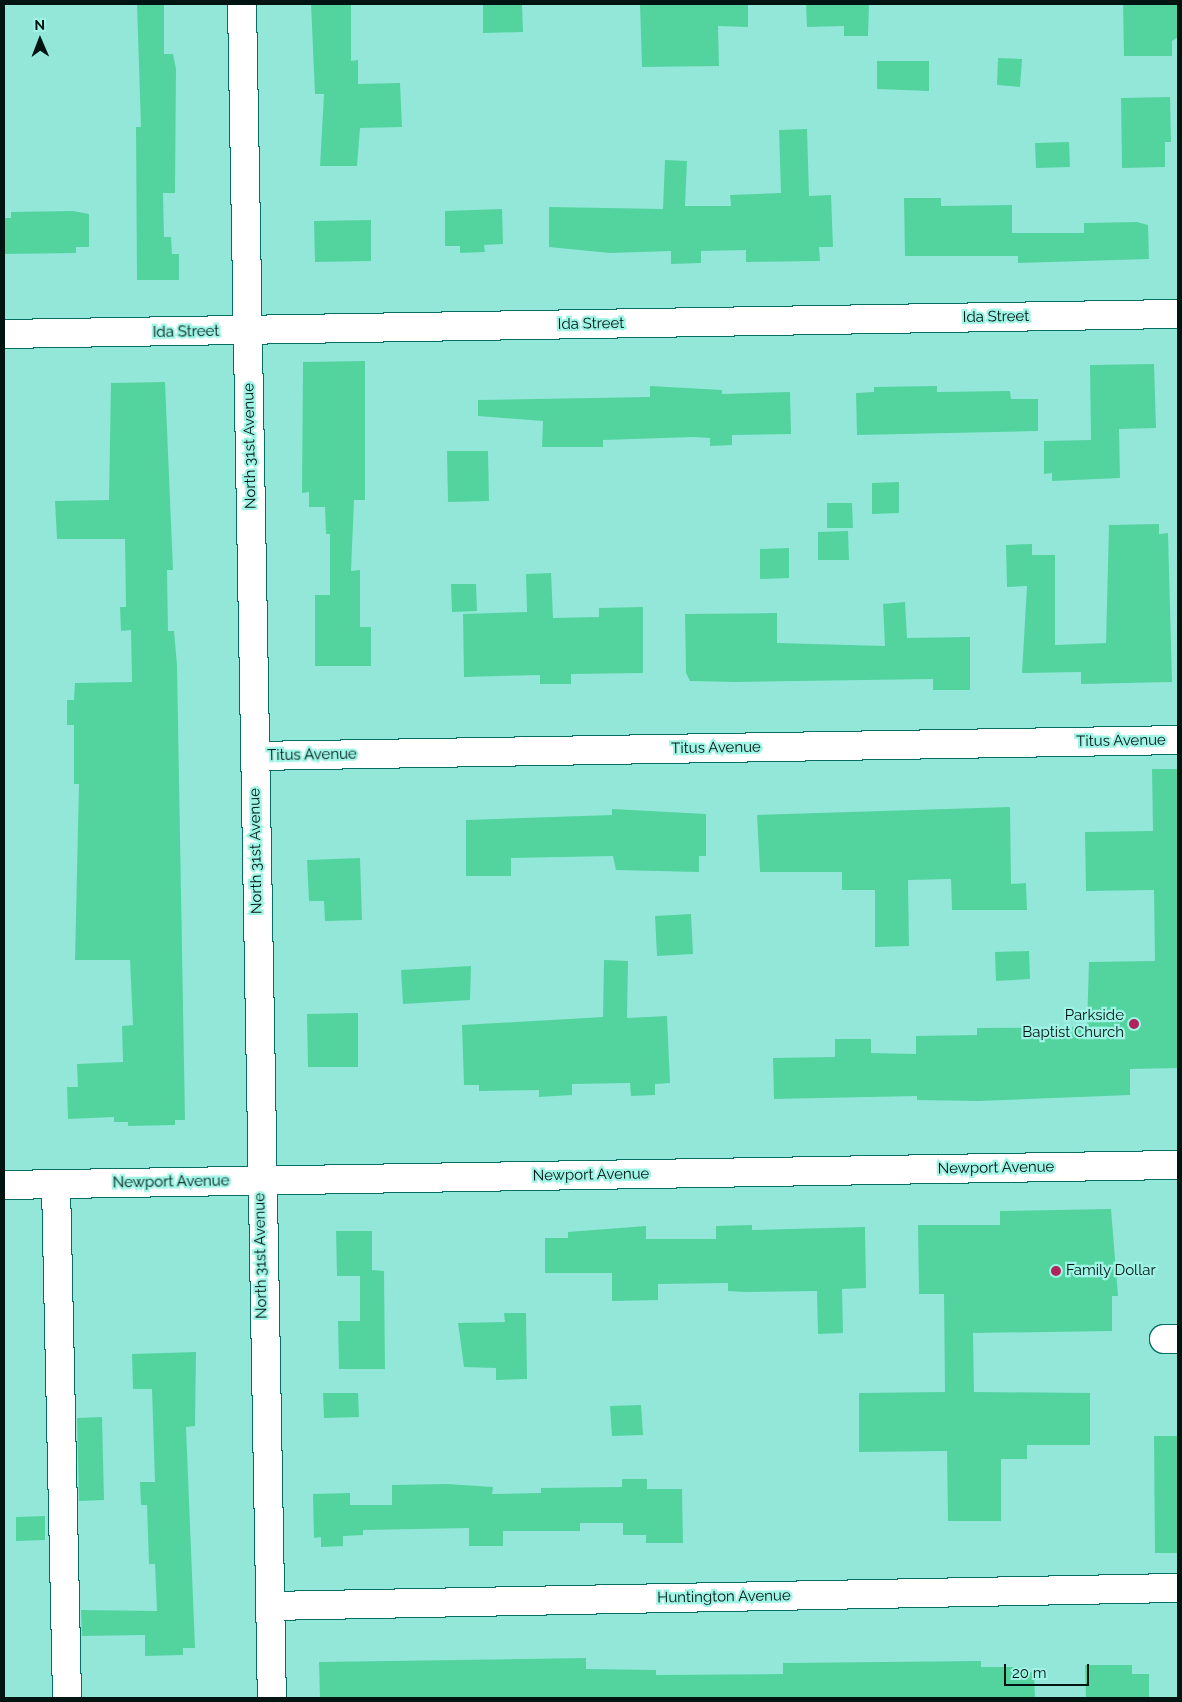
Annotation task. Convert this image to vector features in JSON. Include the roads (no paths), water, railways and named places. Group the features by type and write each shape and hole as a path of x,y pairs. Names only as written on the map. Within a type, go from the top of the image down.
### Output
{"street":[{"name":"North 31st Avenue","path":"242,4 255,756 259,1180 272,1698"},
{"name":"Ida Street","path":"4,334 1178,314"},
{"name":"Titus Avenue","path":"255,756 1178,740"},
{"name":"Newport Avenue","path":"4,1185 1178,1165"},
{"path":"56,1185 68,1698"},
{"name":"Huntington Avenue","path":"270,1606 1178,1588"}],"place":[{"name":"Parkside Baptist Church","path":"1134,1024"},
{"name":"Family Dollar","path":"1056,1271"}]}
